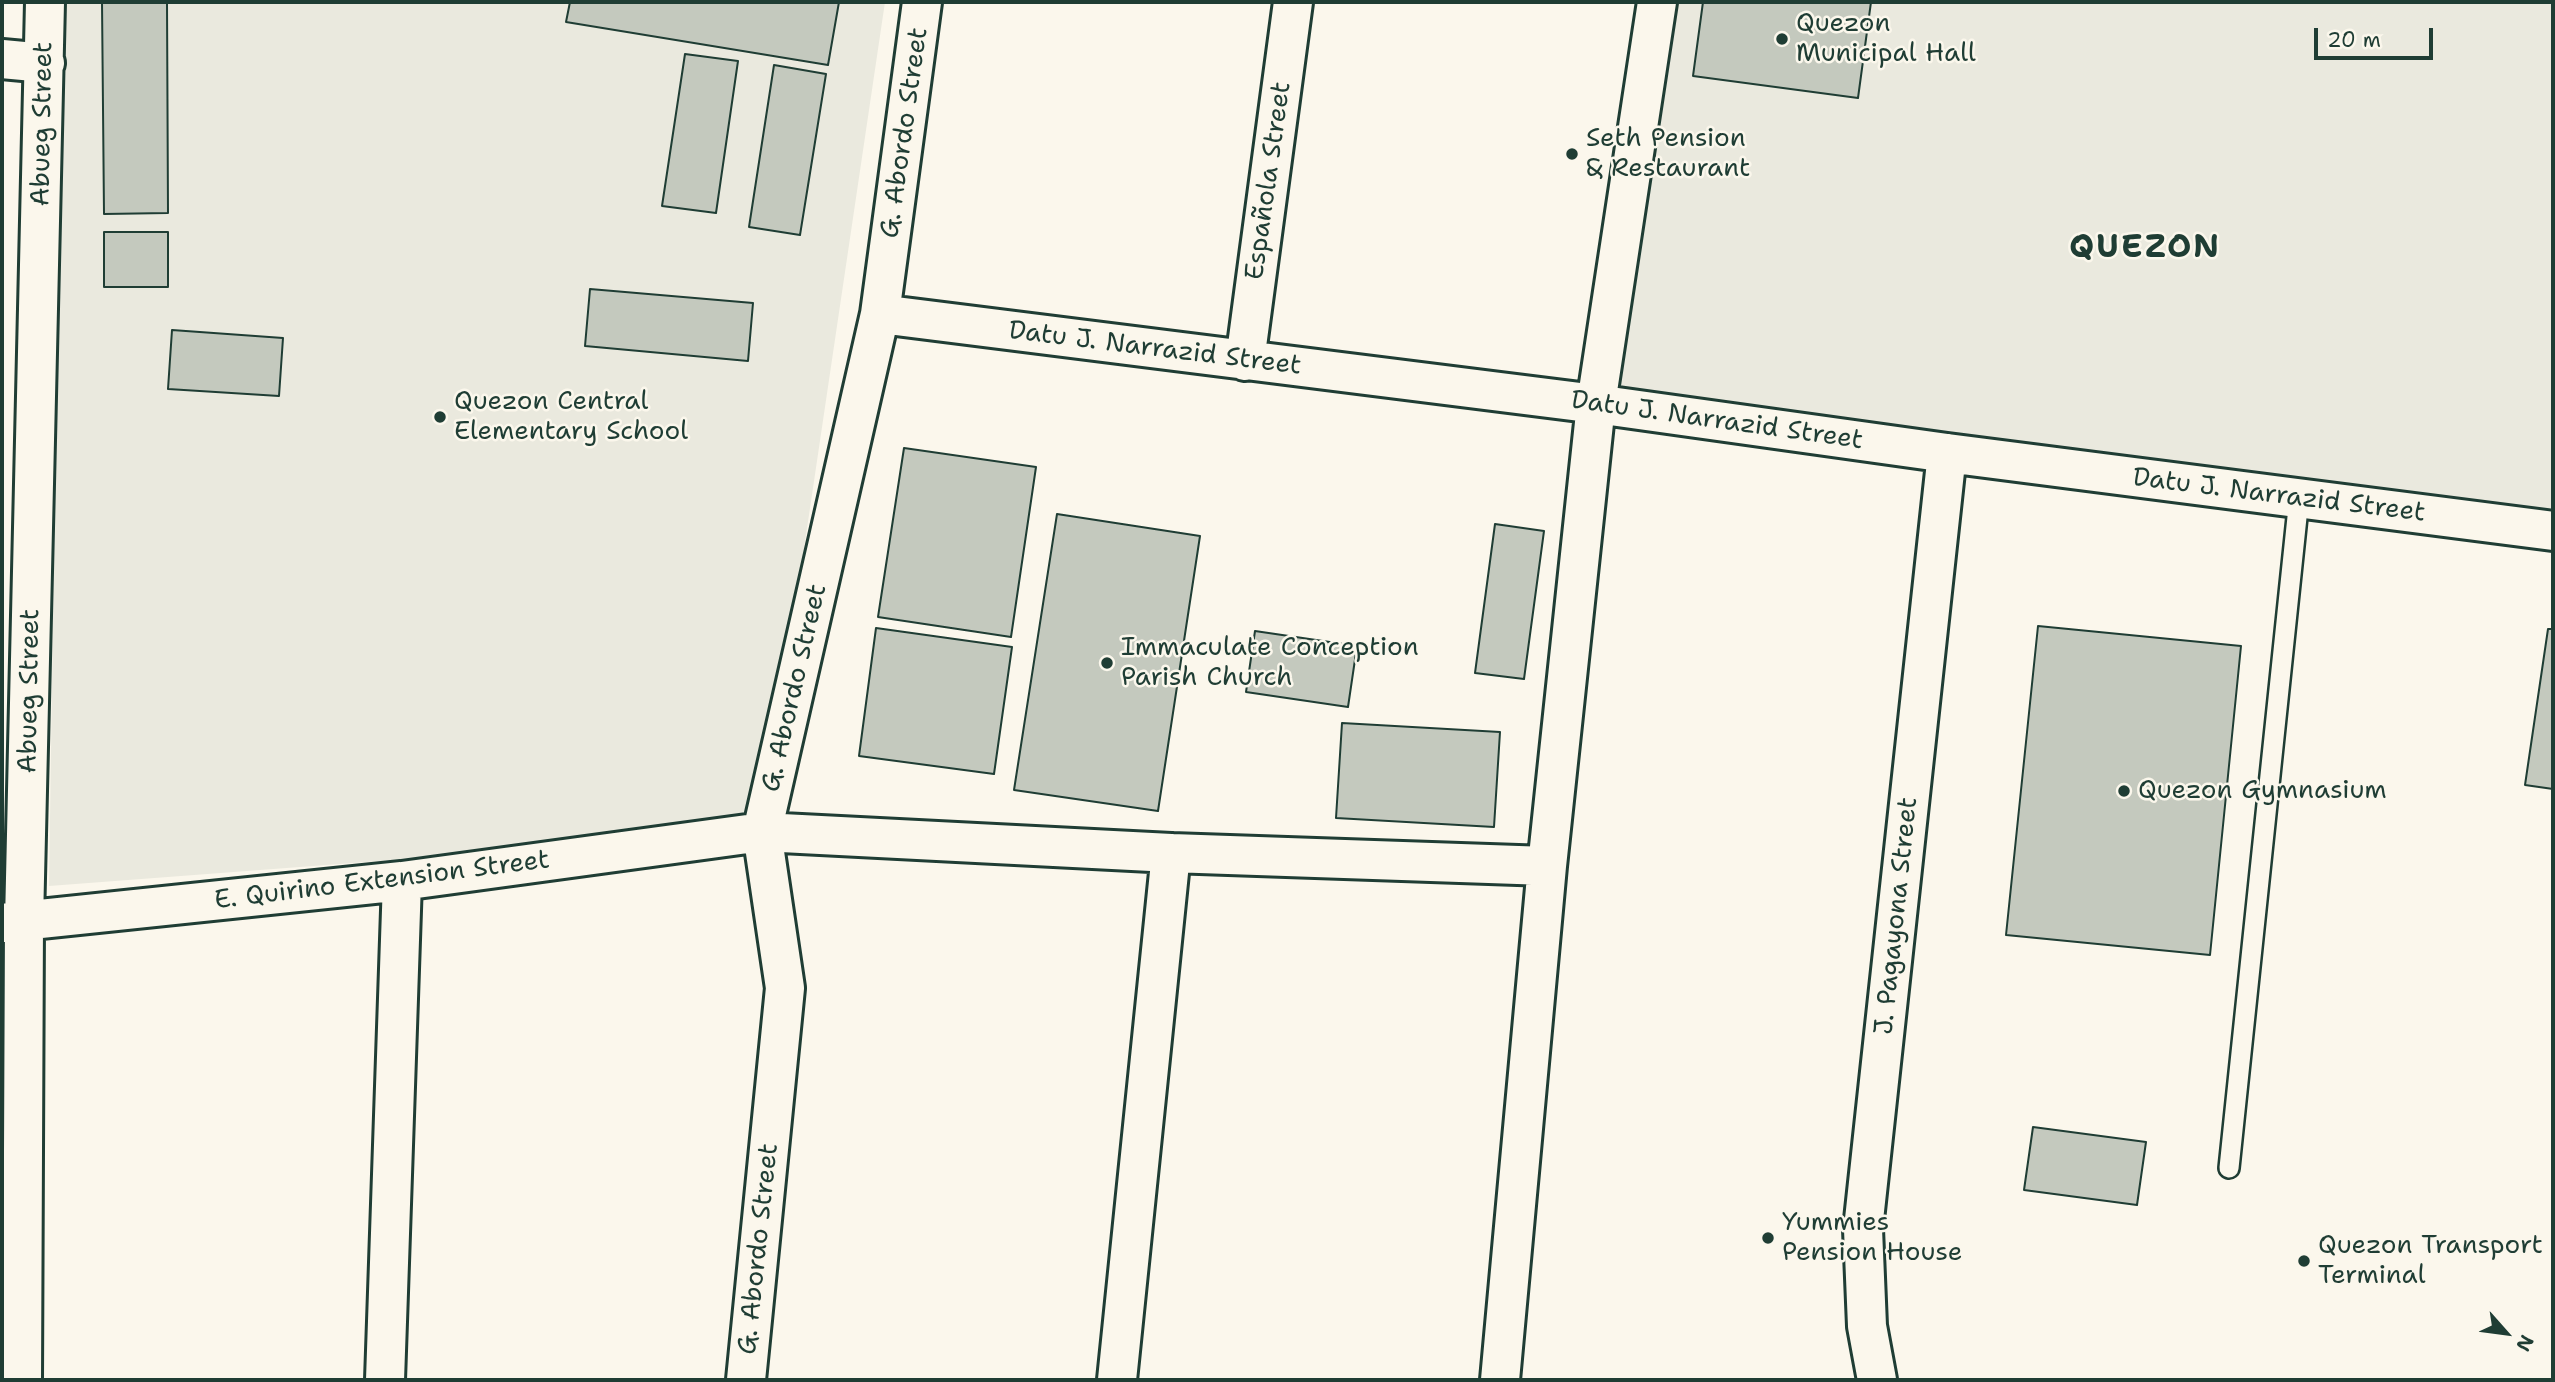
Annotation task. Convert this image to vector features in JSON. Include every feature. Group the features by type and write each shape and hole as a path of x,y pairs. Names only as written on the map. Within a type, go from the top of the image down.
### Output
{"street":[{"name":"Abueg Street","path":"15,1358 13,923 45,63 45,2"},
{"name":"G. Abordo Street","path":"746,1380 785,988 762,832 880,314 922,2"},
{"name":"Española Street","path":"1245,360 1293,2"},
{"path":"1500,1380 1547,866 1597,404 1657,2"},
{"path":"2,60 45,63"},
{"name":"Datu J. Narrazid Street","path":"880,314 1597,404 1947,453 2553,531"},
{"name":"J. Pagayona Street","path":"1877,1380 1867,1326 1863,1230 1947,453"},
{"name":"E. Quirino Extension Street","path":"13,923 402,881 762,832 1171,853 1547,866"},
{"path":"1117,1380 1171,853"},
{"path":"385,1380 402,881"}],"lane":[{"path":"2229,1168 2299,498"}],"shaded area":[{"name":"Quezon Central Elementary School","path":"62,2 885,2 762,832 49,886"},
{"path":"1677,2 2553,2 2553,510 1618,390"}],"building":[{"path":"102,2 167,2 168,213 104,214"},
{"path":"570,2 839,2 828,65 566,22"},
{"name":"Quezon Municipal Hall","path":"1703,2 1871,2 1858,98 1693,76"},
{"path":"685,54 738,61 716,213 662,206"},
{"path":"774,65 826,74 800,235 749,227"},
{"path":"104,232 168,232 168,287 104,287"},
{"path":"590,289 753,303 748,361 585,346"},
{"path":"172,330 283,338 279,396 168,389"},
{"path":"904,448 1036,467 1011,637 878,617"},
{"name":"Immaculate Conception Parish Church","path":"1057,514 1200,536 1158,811 1014,790"},
{"path":"1495,524 1544,531 1524,679 1475,673"},
{"name":"Quezon Gymnasium","path":"2038,626 2241,646 2210,955 2006,935"},
{"path":"876,628 1012,647 994,774 859,756"},
{"path":"2548,629 2553,629 2553,789 2525,785"},
{"path":"1255,631 1357,646 1348,707 1246,692"},
{"path":"1342,723 1500,732 1494,827 1336,818"},
{"path":"2033,1127 2146,1142 2137,1205 2024,1190"}],"place":[{"name":"Quezon Municipal Hall","path":"1782,39"},
{"name":"Seth Pension & Restaurant","path":"1572,154"},
{"name":"Quezon Central Elementary School","path":"440,417"},
{"name":"Immaculate Conception Parish Church","path":"1107,663"},
{"name":"Quezon Gymnasium","path":"2124,791"},
{"name":"Yummies Pension House","path":"1768,1238"},
{"name":"Quezon Transport Terminal","path":"2304,1261"}],"district":[{"name":"QUEZON","path":"2145,248"}]}
